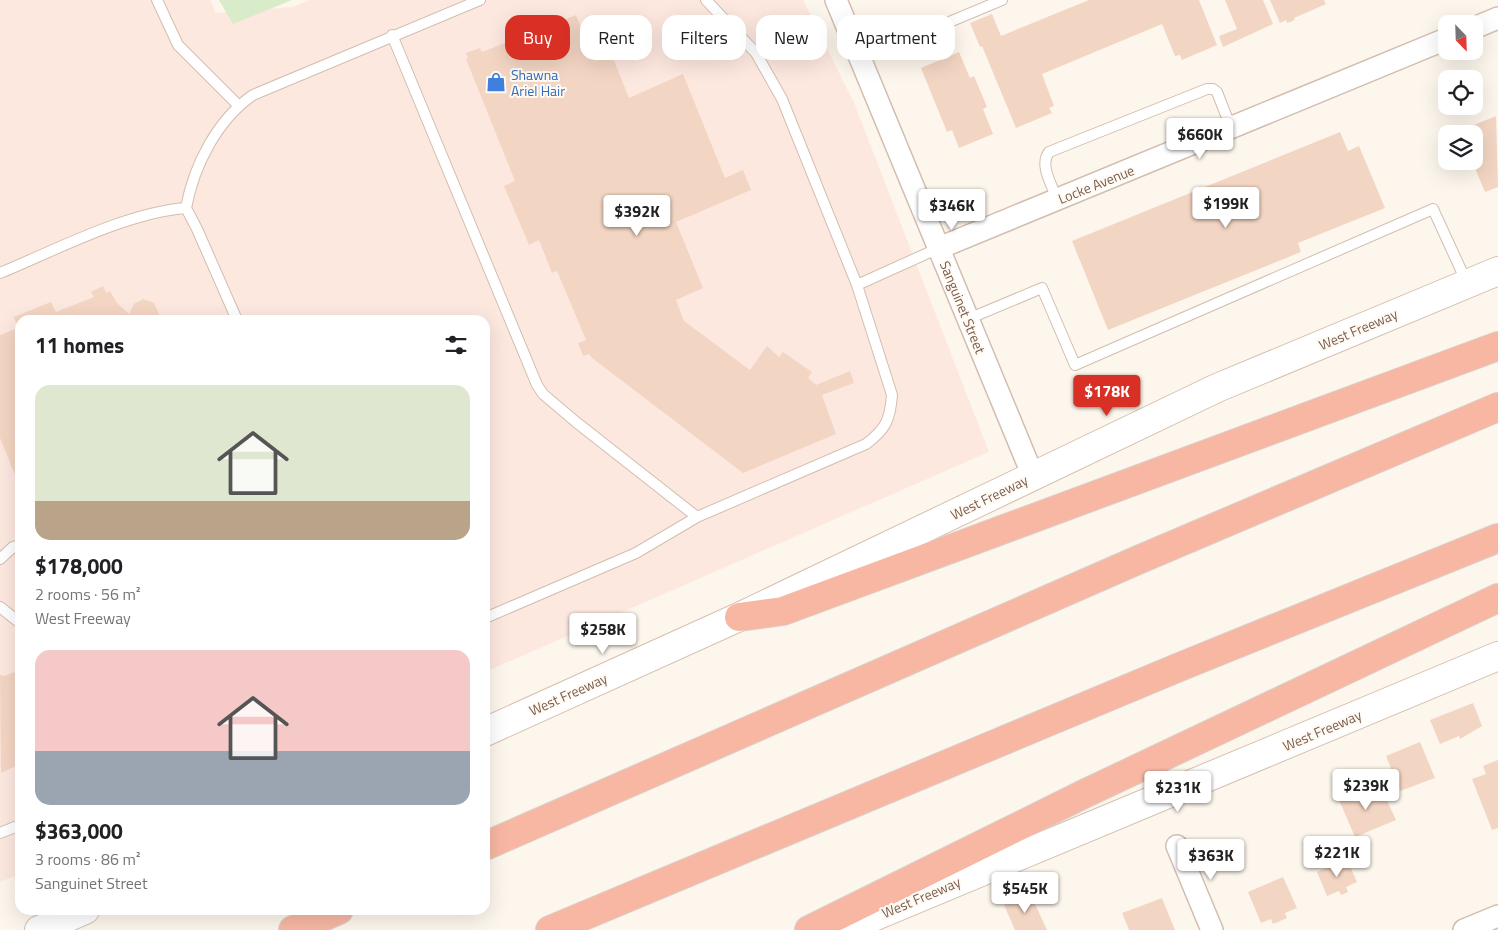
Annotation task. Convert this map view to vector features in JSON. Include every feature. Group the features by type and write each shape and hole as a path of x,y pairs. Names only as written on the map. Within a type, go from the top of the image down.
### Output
{"highway":[{"path":"739,617 783,612 1498,346"},
{"path":"490,844 1138,560 1498,406"},
{"path":"550,930 1173,670 1498,538"},
{"path":"808,930 1086,793 1498,598"},
{"path":"293,930 328,915"}],"main road":[{"name":"West Freeway","path":"490,730 739,617 1217,388 1498,271"},
{"name":"West Freeway","path":"842,930 1498,656"},
{"path":"40,930 73,915"}],"street":[{"name":"Sanguinet Street","path":"836,0 842,15"},
{"path":"1483,24 1498,18"},
{"name":"Locke Avenue","path":"939,248 1438,42"},
{"name":"Sanguinet Street","path":"861,60 1033,476"},
{"path":"1178,846 1212,930"},
{"path":"1464,930 1498,916"}],"lane":[{"path":"157,0 178,45 238,105"},
{"path":"235,315 198,229 186,208 191,182 202,158 238,105 253,94 281,81 480,0"},
{"path":"490,616 636,553 697,517 866,444 882,432 891,414 892,395 857,285 769,74 756,53 706,0"},
{"path":"955,20 1002,0"},
{"path":"392,35 537,385 543,394 583,428 697,517"},
{"path":"1057,199 1044,165 1045,158 1049,152 1207,89 1213,89 1217,92 1231,128"},
{"path":"0,273 135,218 162,211 186,208"},
{"path":"968,319 1042,288 1075,365 1433,209 1467,284"},
{"path":"857,285 939,248"},
{"path":"0,559 15,546"},
{"path":"0,607 15,619"},
{"path":"0,833 15,827"}],"shaded area":[{"path":"0,0 210,0 216,13 293,7 310,0 803,0 810,15 756,15 756,60 827,60 827,48 855,105 989,452 490,670 490,315 15,315 15,876 0,882"}],"green space":[{"path":"219,0 292,0 233,24"}],"building":[{"path":"1089,0 1199,0 1217,45 1182,60 1180,55 1175,56 1162,24 1042,74 1054,106 1049,108 1052,113 1016,128 982,46 980,47 970,23 992,14 1001,36"},
{"path":"1225,0 1263,0 1273,24 1223,47 1219,36 1237,29"},
{"path":"1270,0 1324,0 1326,4 1294,18 1295,20 1287,23 1286,20 1280,23"},
{"path":"576,15 580,25 580,60 614,60 629,98 683,74 725,178 743,170 751,190 676,222 703,288 676,300 684,321 750,370 767,346 779,357 783,352 812,372 808,378 816,385 850,371 854,383 822,395 836,434 743,473 589,354 583,356 578,343 586,340 557,271 552,273 539,240 529,245 504,186 515,181 466,59 468,58 466,53 480,48 482,52 505,43 505,60 570,60 570,17"},
{"path":"959,52 970,78 974,76 987,107 983,109 993,134 959,148 952,130 947,132 921,68 940,60 955,60 955,54"},
{"path":"1496,116 1498,187 1485,192 1476,170 1483,170 1483,125 1474,125"},
{"path":"1340,132 1348,151 1359,146 1385,208 1298,243 1301,252 1108,330 1072,241"},
{"path":"103,286 106,293 110,291 117,303 129,314 134,304 143,299 154,303 159,314 19,315 51,302 56,312 94,297 91,292"},
{"path":"15,329 15,475 0,438 0,335"},
{"path":"15,672 15,766 1,773 0,675 4,676"},
{"path":"1473,703 1482,726 1460,739 1459,736 1440,744 1430,720"},
{"path":"1420,742 1435,778 1400,791 1386,756"},
{"path":"1498,760 1498,828 1492,830 1472,779 1486,774 1483,766"},
{"path":"1351,787 1357,801 1382,790 1396,820 1355,837 1336,793"},
{"path":"1347,859 1357,882 1346,887 1348,892 1341,895 1339,891 1327,896 1317,872"},
{"path":"1283,877 1297,908 1285,913 1287,918 1273,924 1271,919 1261,923 1248,892"},
{"path":"1030,893 1047,930 1015,930 1004,905"},
{"path":"1162,898 1175,930 1129,930 1122,913"}],"place":[{"name":"Shawna Ariel Hair","path":"496,82"}]}
